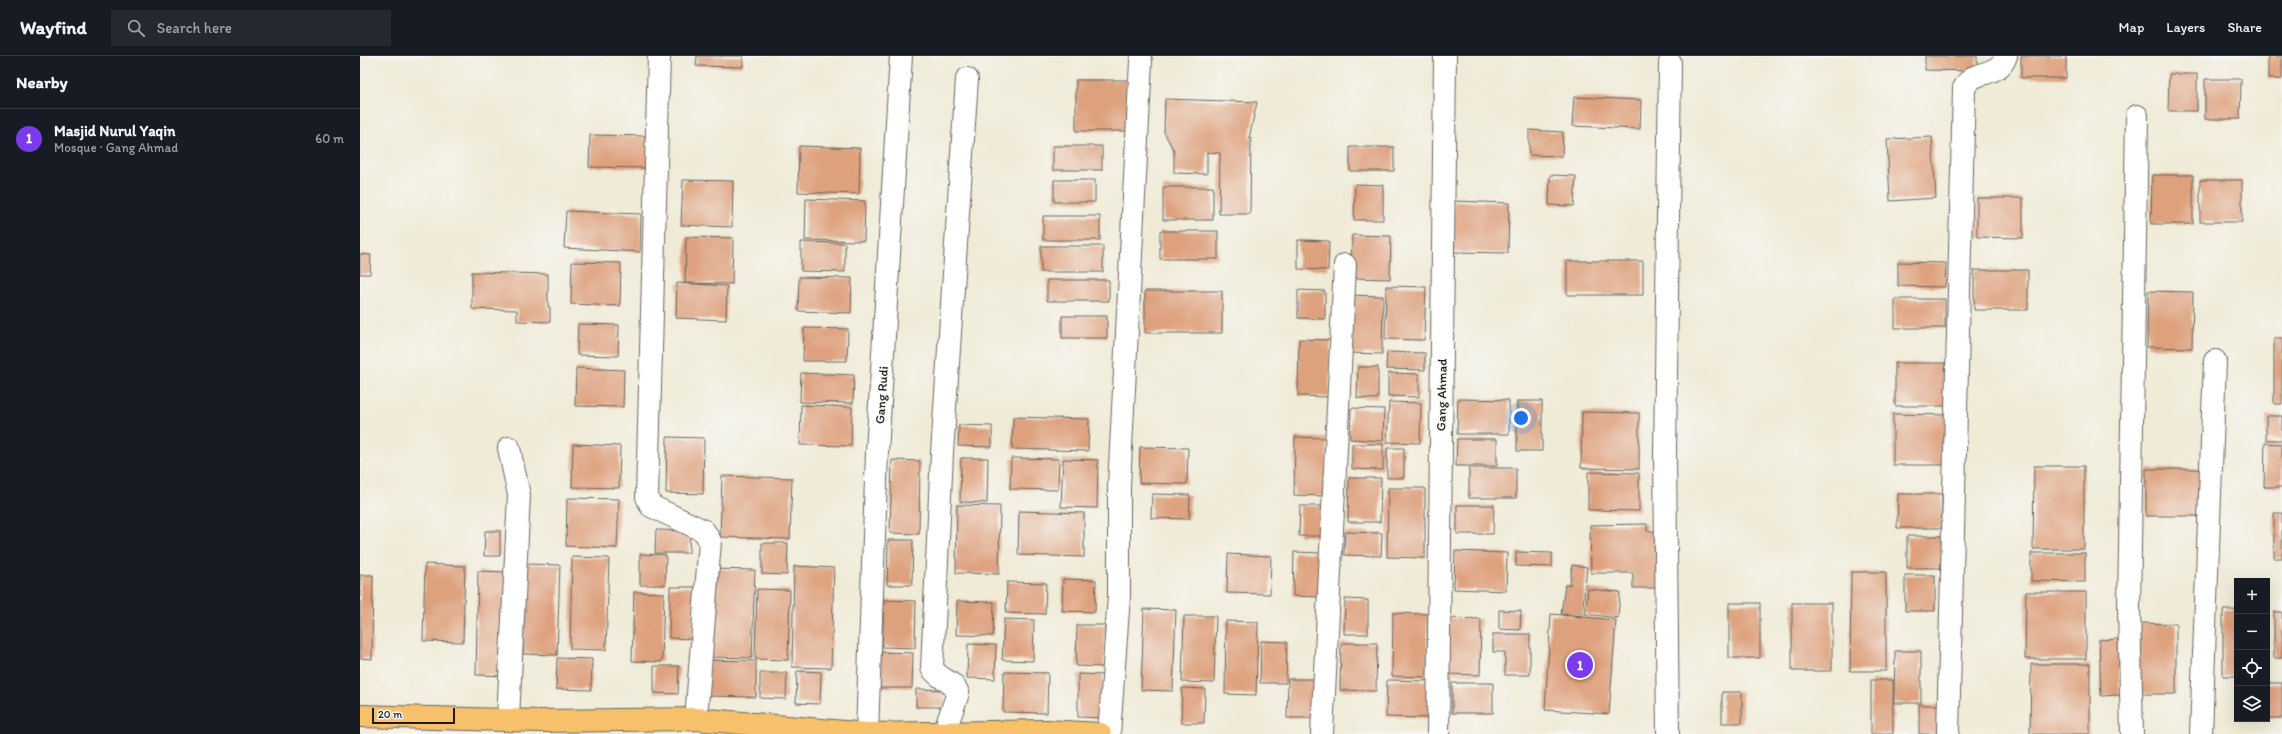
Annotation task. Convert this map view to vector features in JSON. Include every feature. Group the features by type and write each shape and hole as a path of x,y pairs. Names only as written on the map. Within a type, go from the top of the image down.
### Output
{"main road":[{"path":"360,716 542,728 696,719 734,728 867,734 1046,732 1100,734"}],"street":[{"path":"659,56 647,497 651,506 704,531 710,541 696,719"},
{"name":"Gang Rudi","path":"867,734 877,452 901,56"},
{"name":"Gang Ahmad","path":"1438,734 1446,56"},
{"path":"1948,734 1964,88 1971,79 1991,72 2003,64 2006,56"},
{"path":"1109,734 1119,596 1119,486 1141,61"},
{"path":"1668,734 1665,455 1670,63"},
{"path":"944,733 958,693 954,684 936,675 932,668 942,453 967,79"},
{"path":"2132,734 2129,608 2137,116"},
{"path":"1322,734 1345,265"},
{"path":"2201,734 2215,362"},
{"path":"496,724 519,495 509,448"}],"building":[{"path":"697,56 743,56 743,67 696,66"},
{"path":"1925,56 1977,56 1977,71 1925,70"},
{"path":"2021,56 2066,56 2066,78 2021,78"},
{"path":"2268,56 2282,56 2282,79 2268,79"},
{"path":"2169,74 2197,74 2197,111 2168,111"},
{"path":"2205,79 2241,79 2240,119 2205,119"},
{"path":"1076,80 1130,80 1130,131 1076,131"},
{"path":"1574,97 1641,100 1640,129 1572,126"},
{"path":"1165,99 1257,102 1249,138 1251,138 1250,214 1219,214 1220,153 1207,152 1207,174 1174,173 1174,151 1164,132"},
{"path":"1529,130 1563,132 1562,156 1529,155"},
{"path":"590,135 649,136 648,168 589,167"},
{"path":"1932,137 1936,198 1890,201 1887,139"},
{"path":"799,146 860,148 859,194 798,192"},
{"path":"1053,146 1102,146 1102,170 1053,170"},
{"path":"1350,147 1394,147 1394,171 1350,171"},
{"path":"1550,175 1576,176 1574,206 1549,205"},
{"path":"2152,175 2193,175 2193,224 2151,224"},
{"path":"683,180 733,181 732,227 681,225"},
{"path":"1054,180 1095,180 1095,202 1054,202"},
{"path":"2200,180 2242,180 2242,222 2200,222"},
{"path":"1355,184 1383,185 1383,220 1354,220"},
{"path":"1163,187 1213,187 1213,220 1163,220"},
{"path":"1977,198 2023,198 2023,238 1977,237"},
{"path":"806,199 865,201 864,241 805,240"},
{"path":"1454,201 1509,203 1508,253 1452,252"},
{"path":"566,211 641,214 640,252 564,248"},
{"path":"1043,216 1100,216 1100,240 1043,240"},
{"path":"1160,231 1218,231 1218,259 1160,259"},
{"path":"1352,235 1391,236 1390,279 1351,278"},
{"path":"686,237 733,238 732,284 685,283"},
{"path":"1298,240 1329,241 1328,270 1298,269"},
{"path":"801,242 845,243 845,272 801,271"},
{"path":"1041,246 1103,246 1103,272 1041,272"},
{"path":"360,254 371,255 370,274 360,274"},
{"path":"1567,261 1643,261 1643,295 1567,295"},
{"path":"572,262 621,263 620,306 571,304"},
{"path":"1898,262 1946,263 1945,287 1898,286"},
{"path":"1974,270 2028,270 2028,310 1974,310"},
{"path":"472,272 548,274 548,307 550,307 550,322 517,321 517,310 472,309"},
{"path":"799,277 852,278 851,313 798,311"},
{"path":"1047,280 1109,280 1109,301 1047,301"},
{"path":"677,283 727,286 726,320 676,318"},
{"path":"1386,286 1426,287 1424,340 1385,339"},
{"path":"1298,290 1325,291 1325,319 1298,318"},
{"path":"1145,291 1222,291 1222,333 1145,333"},
{"path":"2148,291 2193,292 2192,348 2147,347"},
{"path":"1350,295 1383,296 1382,354 1349,353"},
{"path":"1895,299 1945,299 1945,328 1895,328"},
{"path":"1062,316 1107,316 1107,338 1062,338"},
{"path":"578,324 619,325 618,356 577,355"},
{"path":"804,328 848,329 847,361 803,361"},
{"path":"2274,338 2282,338 2282,404 2274,404"},
{"path":"1299,339 1331,340 1329,397 1298,396"},
{"path":"1387,352 1425,353 1425,370 1386,369"},
{"path":"1895,363 1946,363 1945,406 1895,406"},
{"path":"1358,367 1378,367 1378,399 1357,398"},
{"path":"576,368 624,370 623,407 575,406"},
{"path":"801,373 854,375 853,403 800,402"},
{"path":"1388,373 1419,374 1419,397 1388,396"},
{"path":"1458,399 1509,400 1509,434 1457,434"},
{"path":"1517,401 1542,401 1542,451 1517,451"},
{"path":"1389,402 1421,403 1420,443 1387,442"},
{"path":"801,405 852,407 851,446 800,445"},
{"path":"1351,408 1384,409 1383,441 1350,439"},
{"path":"1582,412 1639,413 1639,469 1581,468"},
{"path":"1893,414 1951,415 1951,465 1893,465"},
{"path":"2266,416 2282,416 2282,440 2266,440"},
{"path":"1013,417 1089,419 1088,451 1012,449"},
{"path":"959,425 992,426 992,447 958,446"},
{"path":"667,437 704,438 703,494 666,493"},
{"path":"1295,437 1327,438 1325,496 1294,495"},
{"path":"1457,439 1497,439 1497,466 1456,466"},
{"path":"2265,443 2282,444 2282,487 2264,487"},
{"path":"573,444 620,446 619,488 572,487"},
{"path":"1352,444 1383,444 1383,470 1352,469"},
{"path":"1140,447 1188,448 1187,484 1139,483"},
{"path":"1387,448 1404,448 1404,478 1387,478"},
{"path":"961,458 988,458 987,503 960,502"},
{"path":"1011,458 1059,459 1058,490 1010,489"},
{"path":"1063,459 1098,460 1097,508 1061,507"},
{"path":"892,460 920,461 919,534 890,533"},
{"path":"2034,466 2084,466 2084,549 2033,549"},
{"path":"1469,468 1516,468 1516,498 1469,498"},
{"path":"2146,469 2206,469 2206,516 2146,516"},
{"path":"1588,472 1639,473 1639,511 1588,510"},
{"path":"722,476 792,478 790,539 720,537"},
{"path":"1349,478 1381,478 1380,522 1348,522"},
{"path":"1388,488 1425,488 1425,558 1387,557"},
{"path":"1152,494 1190,495 1189,519 1151,518"},
{"path":"1898,494 1942,494 1942,528 1897,528"},
{"path":"567,498 619,499 617,548 566,546"},
{"path":"957,505 1000,506 999,574 956,573"},
{"path":"1457,505 1494,505 1493,534 1457,534"},
{"path":"1300,506 1323,506 1322,536 1299,536"},
{"path":"1019,511 1084,513 1084,557 1018,555"},
{"path":"2274,513 2282,513 2282,558 2274,558"},
{"path":"1647,524 1647,531 1661,531 1661,588 1633,588 1633,573 1591,573 1590,525"},
{"path":"656,530 690,531 689,553 655,553"},
{"path":"485,531 500,531 500,556 484,556"},
{"path":"1345,532 1382,533 1381,556 1344,555"},
{"path":"1907,536 1942,536 1942,568 1907,568"},
{"path":"888,540 913,540 912,585 887,585"},
{"path":"762,543 788,543 787,575 762,574"},
{"path":"1455,551 1507,553 1506,591 1454,589"},
{"path":"1294,552 1321,553 1320,597 1293,596"},
{"path":"1516,552 1552,553 1552,567 1516,566"},
{"path":"2031,553 2085,553 2085,582 2031,581"},
{"path":"640,554 666,555 665,585 640,585"},
{"path":"1228,554 1271,556 1270,594 1227,593"},
{"path":"572,557 609,558 606,650 570,649"},
{"path":"425,564 465,566 463,642 423,641"},
{"path":"525,564 560,565 557,655 523,654"},
{"path":"1572,565 1587,567 1582,616 1561,614 1565,585 1570,585"},
{"path":"794,566 834,568 831,668 792,667"},
{"path":"710,569 755,570 752,658 708,657"},
{"path":"478,571 509,572 506,676 476,675"},
{"path":"1851,572 1886,572 1886,671 1850,671"},
{"path":"360,575 373,575 372,659 360,658"},
{"path":"1905,575 1935,575 1935,611 1905,611"},
{"path":"1063,579 1096,580 1095,612 1062,611"},
{"path":"1007,582 1046,583 1045,614 1006,613"},
{"path":"670,587 695,587 693,639 669,638"},
{"path":"757,589 790,590 788,660 755,659"},
{"path":"1588,589 1620,592 1618,618 1585,614"},
{"path":"634,592 664,593 662,662 632,661"},
{"path":"2026,592 2086,592 2086,659 2025,659"},
{"path":"1345,599 1368,600 1368,634 1344,634"},
{"path":"884,600 916,601 915,648 882,647"},
{"path":"957,601 994,602 993,636 956,635"},
{"path":"1729,603 1760,603 1760,658 1729,658"},
{"path":"1792,603 1832,603 1832,671 1792,671"},
{"path":"1144,609 1176,610 1173,691 1141,690"},
{"path":"1499,610 1521,611 1520,630 1499,629"},
{"path":"2223,610 2234,610 2234,676 2223,676"},
{"path":"2274,612 2282,612 2282,658 2274,658"},
{"path":"1393,613 1428,614 1427,677 1392,676"},
{"path":"1551,614 1616,620 1609,714 1545,710"},
{"path":"1184,616 1216,616 1214,683 1182,682"},
{"path":"1448,618 1481,619 1480,675 1447,674"},
{"path":"1004,619 1034,620 1033,661 1002,660"},
{"path":"1226,621 1258,622 1256,695 1225,694"},
{"path":"2138,623 2176,624 2176,694 2138,694"},
{"path":"1077,625 1105,625 1104,667 1076,666"},
{"path":"1493,634 1530,634 1530,675 1505,675 1505,652 1493,652"},
{"path":"2118,639 2120,695 2101,696 2099,640"},
{"path":"1261,641 1287,642 1286,683 1260,683"},
{"path":"1341,643 1377,643 1376,691 1340,690"},
{"path":"968,644 996,645 995,679 967,678"},
{"path":"1895,651 1921,651 1921,703 1894,703"},
{"path":"879,652 913,653 912,688 878,688"},
{"path":"557,658 592,659 591,690 556,689"},
{"path":"709,660 756,661 756,697 708,696"},
{"path":"2031,664 2090,664 2090,734 2030,734"},
{"path":"654,666 679,666 678,694 654,693"},
{"path":"797,671 821,672 820,704 796,703"},
{"path":"1004,672 1048,673 1047,713 1003,712"},
{"path":"760,673 787,673 786,699 760,698"},
{"path":"1078,674 1103,675 1103,718 1078,717"},
{"path":"1288,679 1319,679 1318,718 1287,718"},
{"path":"1387,680 1430,681 1429,718 1386,717"},
{"path":"1871,680 1893,680 1893,734 1871,734"},
{"path":"1452,683 1493,683 1493,713 1452,713"},
{"path":"2270,683 2282,683 2282,718 2270,718"},
{"path":"1182,688 1205,689 1204,723 1181,723"},
{"path":"916,689 945,690 945,707 916,707"},
{"path":"1722,692 1742,692 1742,723 1722,723"},
{"path":"1919,705 1942,705 1942,734 1919,734"}],"place":[{"name":"Masjid Nurul Yaqin","path":"1580,665"}]}
